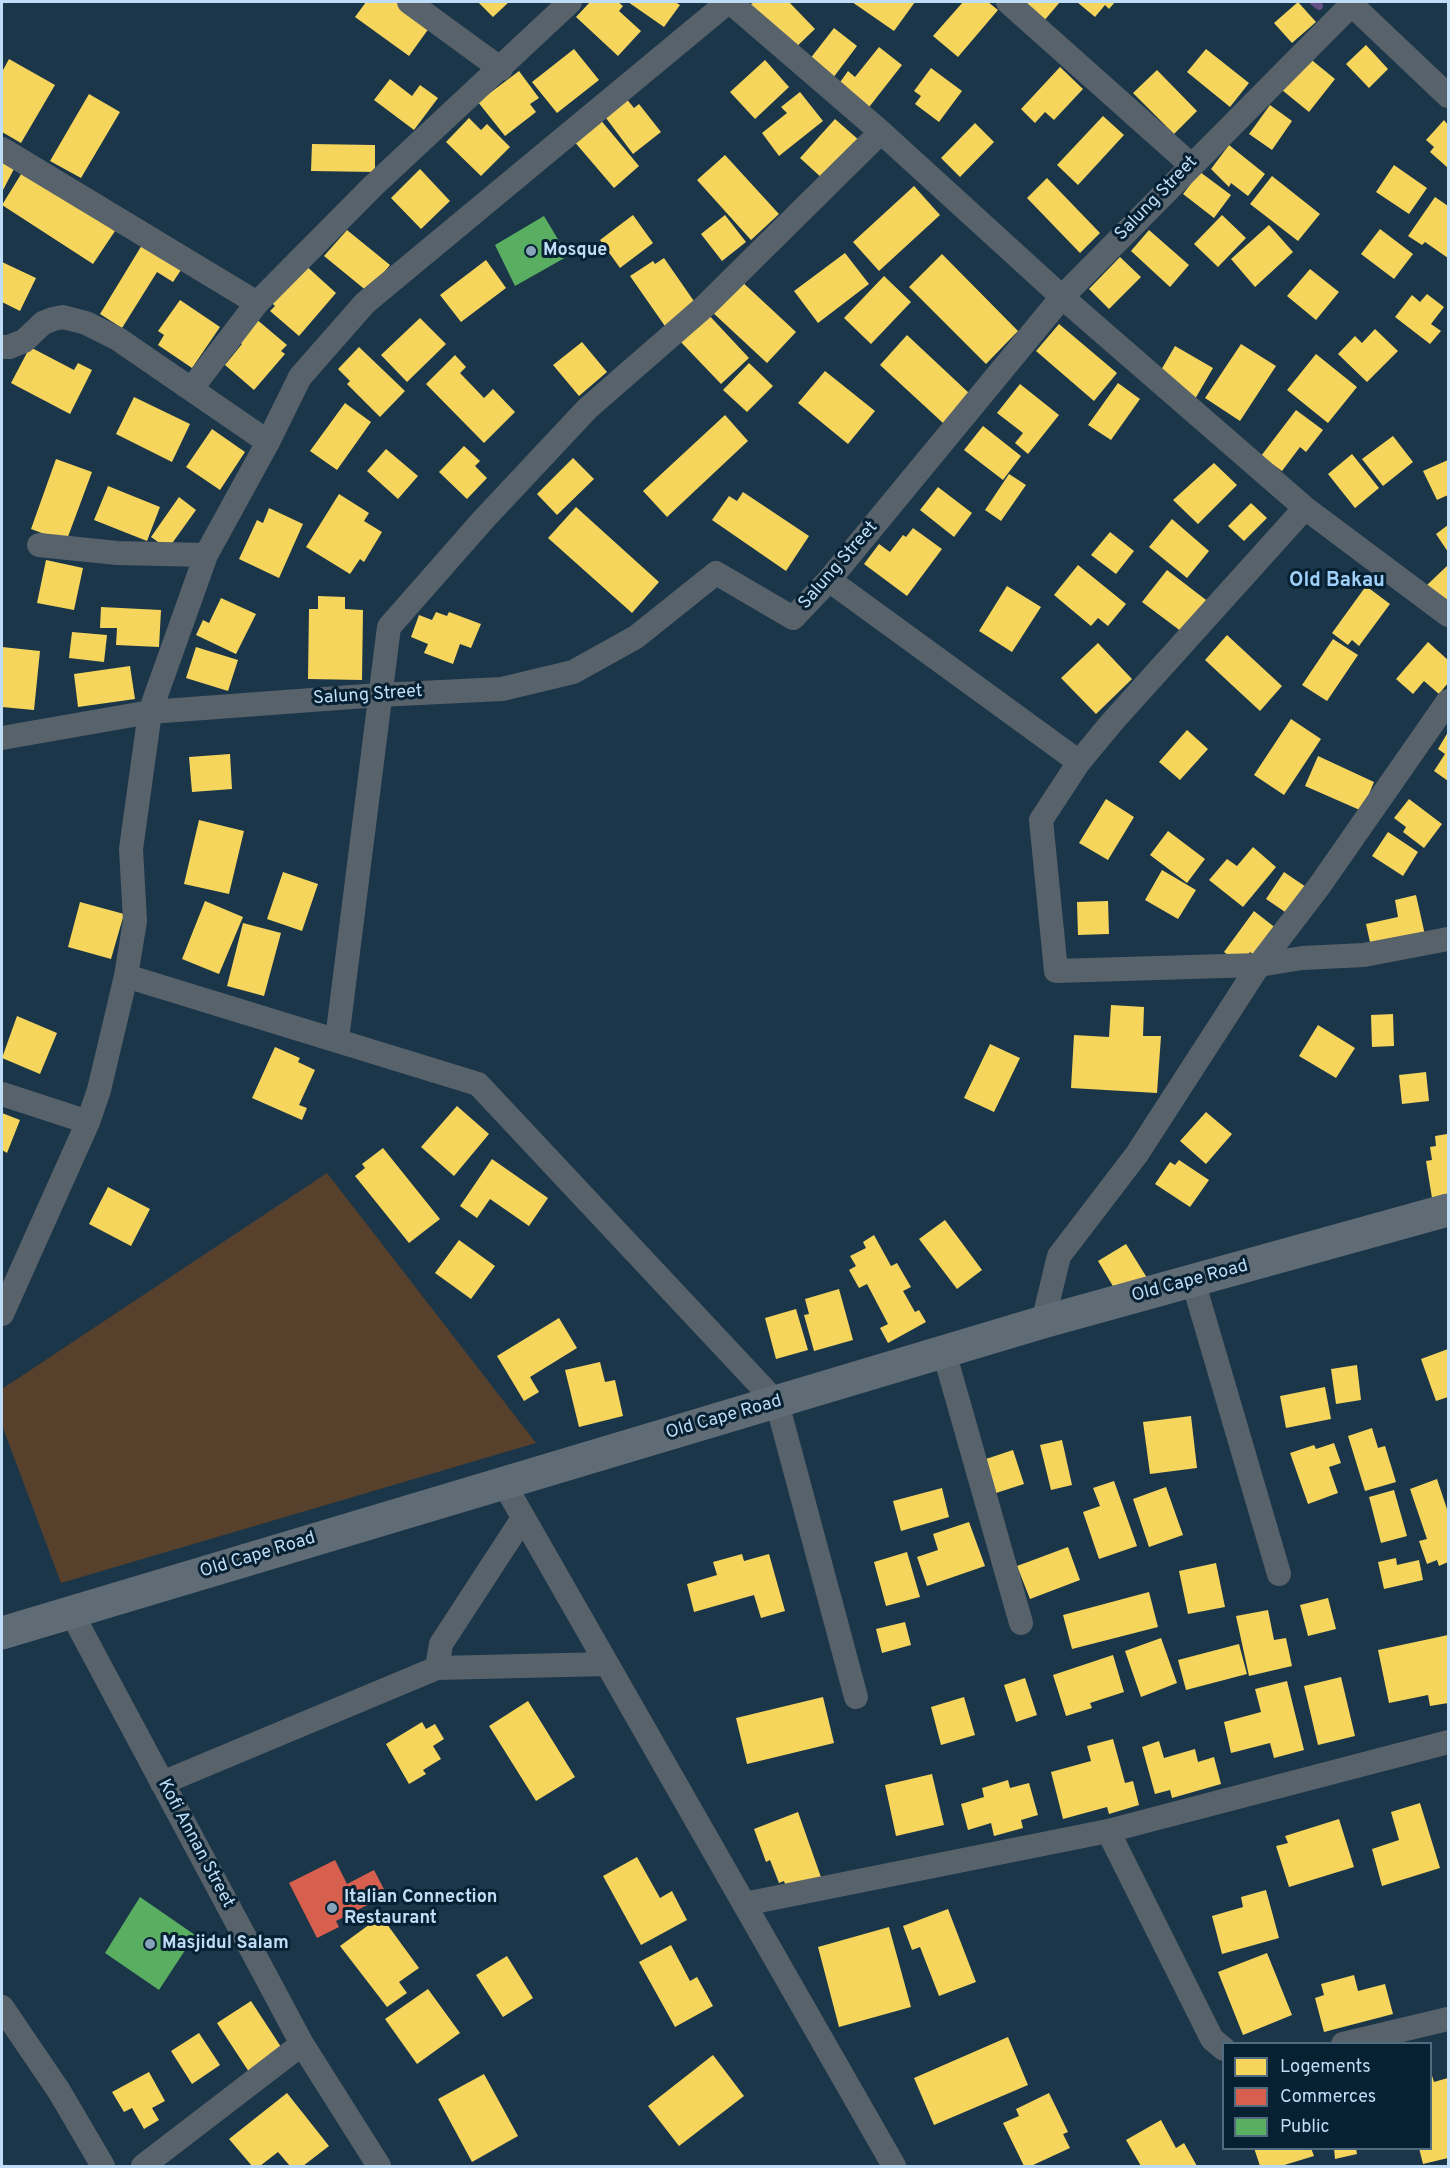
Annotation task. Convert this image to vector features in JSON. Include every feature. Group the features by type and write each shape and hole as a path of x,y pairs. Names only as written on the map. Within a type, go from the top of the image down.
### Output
{"street":[{"path":"409,2 501,69"},
{"path":"192,388 257,303 373,186 501,69 570,2"},
{"path":"2,1314 88,1122 99,1090 126,976 135,921 131,849 150,712 206,555 268,442 300,377 365,303 729,2 881,132 1062,297 1305,508 1449,615"},
{"path":"1008,2 1191,165"},
{"path":"1352,2 1449,96"},
{"name":"Salung Street","path":"2,738 150,712 379,695 502,689 573,672 636,637 716,573 793,618 829,580 1062,297 1352,2"},
{"path":"337,1039 389,627 475,528 588,408 704,307 881,132"},
{"path":"2,149 257,303"},
{"path":"2,347 9,347 24,341 43,323 63,317 86,323 118,339 268,442"},
{"path":"1305,508 1121,712 1079,762 1041,820 1056,970 1259,965 1302,958 1364,955 1449,939"},
{"path":"39,545 117,553 206,555"},
{"path":"829,580 1079,762"},
{"path":"1043,1322 1059,1256 1137,1154 1259,965 1320,885 1449,701"},
{"path":"126,976 478,1084 777,1403 856,1697"},
{"path":"2,1094 88,1122"},
{"name":"Old Cape Road","path":"2,1633 1043,1322 1449,1210"},
{"path":"1193,1281 1280,1574"},
{"path":"944,1352 1021,1623"},
{"path":"503,1482 894,2166"},
{"path":"437,1668 441,1644 523,1518"},
{"name":"Kofi Annan Street","path":"70,1612 302,2044 379,2166"},
{"path":"162,1783 437,1668 607,1664"},
{"path":"744,1904 1108,1831 1449,1742"},
{"path":"1108,1831 1212,2039 1222,2047"},
{"path":"2,2007 58,2091 103,2166"},
{"path":"1347,2042 1449,2019"},
{"path":"143,2166 302,2044"}],"shaded area":[{"path":"327,1173 536,1443 61,1583 2,1425 2,1389"}],"building: Logements":[{"path":"366,2 400,2 432,24 409,56 355,17"},
{"path":"478,2 509,2 493,17"},
{"path":"590,2 618,2 623,6 619,11 641,31 618,56 576,17"},
{"path":"628,2 675,2 680,5 664,27"},
{"path":"754,2 789,2 815,29 793,50 750,5"},
{"path":"852,2 915,2 894,31"},
{"path":"963,2 988,2 998,10 958,57 933,36"},
{"path":"1018,2 1060,2 1043,22"},
{"path":"1077,2 1115,2 1109,9 1105,5 1095,17"},
{"path":"1298,2 1316,22 1292,43 1274,23"},
{"path":"834,28 857,46 830,82 806,64"},
{"path":"1366,45 1388,69 1369,88 1346,64"},
{"path":"879,47 902,65 866,111 836,88 848,71 855,77"},
{"path":"574,49 599,80 557,113 532,82"},
{"path":"1206,49 1249,83 1230,107 1187,72"},
{"path":"1308,57 1335,79 1309,112 1282,90"},
{"path":"9,59 55,85 21,143 2,132 2,72"},
{"path":"765,60 789,87 755,119 730,92"},
{"path":"1060,67 1083,89 1054,120 1045,112 1035,123 1021,109"},
{"path":"931,68 962,91 939,122 915,104 921,96 914,91"},
{"path":"1157,70 1197,111 1174,134 1133,93"},
{"path":"519,71 539,98 530,104 536,112 505,136 478,102"},
{"path":"390,79 412,96 420,85 438,98 414,130 374,100"},
{"path":"800,92 823,121 779,156 762,133 787,113 781,107"},
{"path":"89,94 120,112 81,178 50,161"},
{"path":"625,97 634,108 639,104 661,132 633,154 603,114"},
{"path":"1270,105 1292,121 1272,150 1249,134"},
{"path":"1103,116 1124,135 1078,185 1057,165"},
{"path":"469,118 481,130 487,124 510,147 481,176 446,142"},
{"path":"599,118 639,166 614,188 573,140"},
{"path":"835,119 860,141 824,180 800,158"},
{"path":"1444,120 1448,125 1448,168 1430,152 1434,147 1426,140"},
{"path":"975,123 994,142 960,177 941,158"},
{"path":"312,144 375,145 375,172 311,171"},
{"path":"1229,145 1265,174 1248,196 1231,183 1229,187 1211,169"},
{"path":"725,155 779,214 751,240 697,180"},
{"path":"2,160 15,167 2,192"},
{"path":"1394,165 1427,188 1409,214 1376,192"},
{"path":"420,169 450,201 421,229 391,198"},
{"path":"23,171 115,231 93,264 2,205"},
{"path":"1200,172 1231,195 1214,218 1183,194"},
{"path":"1272,176 1320,214 1298,241 1250,204"},
{"path":"1047,178 1100,233 1080,253 1027,198"},
{"path":"914,186 940,215 879,271 853,242"},
{"path":"1435,197 1448,206 1448,258 1425,242 1422,245 1408,236"},
{"path":"633,215 653,243 620,268 600,240"},
{"path":"725,215 746,242 722,261 701,234"},
{"path":"1222,215 1246,238 1218,267 1194,244"},
{"path":"1269,225 1293,252 1255,287 1231,259"},
{"path":"1380,229 1413,254 1394,279 1361,254"},
{"path":"347,230 390,265 368,292 324,256"},
{"path":"1149,230 1189,265 1170,287 1131,251"},
{"path":"145,240 185,264 173,282 157,272 122,328 100,314"},
{"path":"845,253 869,284 818,323 794,291"},
{"path":"942,254 1018,331 986,364 909,287"},
{"path":"1120,257 1141,277 1109,309 1089,289"},
{"path":"664,258 698,307 667,329 630,276 653,261 655,264"},
{"path":"486,260 506,288 461,322 440,295"},
{"path":"2,262 36,278 20,311 2,302"},
{"path":"303,263 336,293 299,336 270,311 275,306 270,301"},
{"path":"1310,269 1339,292 1316,320 1287,296"},
{"path":"884,276 911,302 871,344 844,318"},
{"path":"739,279 796,332 767,363 710,310"},
{"path":"1427,294 1444,307 1431,324 1441,331 1430,344 1395,317 1412,295 1420,302"},
{"path":"180,300 220,327 192,368 158,345 164,335 158,331"},
{"path":"706,312 749,358 721,384 678,339"},
{"path":"255,318 287,345 281,351 285,354 254,390 225,365 242,344 236,340"},
{"path":"420,318 446,344 407,382 381,355"},
{"path":"1059,324 1117,373 1094,401 1036,351"},
{"path":"1375,329 1398,351 1367,382 1338,354 1355,336 1362,343"},
{"path":"907,335 970,394 943,423 880,365"},
{"path":"582,342 607,372 579,396 553,365"},
{"path":"1241,344 1276,366 1240,421 1205,398"},
{"path":"1175,346 1213,368 1195,399 1157,377"},
{"path":"30,347 74,370 78,363 92,370 70,414 11,383"},
{"path":"359,347 405,391 380,417 347,384 350,381 338,369"},
{"path":"1316,354 1357,387 1328,423 1287,390"},
{"path":"455,355 466,367 460,373 484,398 493,389 515,412 484,443 426,384"},
{"path":"749,363 773,386 747,412 723,390"},
{"path":"825,371 875,411 848,444 798,403"},
{"path":"1118,383 1140,399 1111,440 1088,425"},
{"path":"1020,384 1059,415 1028,454 1015,443 1023,433 997,413"},
{"path":"134,397 190,424 172,462 116,434"},
{"path":"345,403 371,422 337,470 310,451"},
{"path":"1296,410 1323,430 1306,452 1300,447 1282,471 1261,456"},
{"path":"725,415 748,441 667,517 643,491"},
{"path":"983,426 1021,456 1003,480 964,450"},
{"path":"212,429 245,452 220,490 186,467"},
{"path":"1393,436 1413,462 1383,486 1362,459"},
{"path":"464,446 480,461 475,466 487,478 467,499 439,472"},
{"path":"386,449 418,476 398,499 367,471"},
{"path":"1352,454 1379,488 1355,508 1328,474"},
{"path":"573,458 594,479 557,515 537,494"},
{"path":"56,459 92,472 66,542 31,529"},
{"path":"1448,460 1448,495 1437,500 1423,471"},
{"path":"1214,463 1237,485 1198,524 1173,500"},
{"path":"1009,474 1026,485 1001,521 985,510"},
{"path":"108,486 160,507 147,541 94,520"},
{"path":"938,487 972,513 954,537 920,510"},
{"path":"743,492 809,536 786,571 712,520 729,496 737,501"},
{"path":"339,494 369,513 364,521 382,532 364,562 360,559 350,574 306,547"},
{"path":"179,497 196,510 168,549 151,537"},
{"path":"1251,503 1267,518 1244,541 1228,526"},
{"path":"576,507 659,582 632,613 548,538"},
{"path":"269,508 303,524 279,578 239,559 257,520 263,523"},
{"path":"1172,519 1209,551 1187,578 1149,547"},
{"path":"1448,525 1448,552 1436,534"},
{"path":"913,528 942,549 907,596 864,564 879,544 890,552 903,535 906,537"},
{"path":"1110,532 1134,551 1116,574 1091,555"},
{"path":"46,560 83,568 74,610 37,603"},
{"path":"1078,565 1126,604 1108,626 1098,618 1091,626 1054,595"},
{"path":"1447,566 1448,568 1448,606 1427,585"},
{"path":"1167,570 1210,603 1186,635 1142,602"},
{"path":"1007,586 1041,607 1012,652 979,631"},
{"path":"1366,586 1390,604 1359,646 1352,640 1348,645 1332,633"},
{"path":"318,596 345,597 345,609 363,610 362,680 308,679 309,609 318,609"},
{"path":"221,598 256,614 236,654 196,635 203,620 209,623"},
{"path":"101,607 161,610 159,647 116,645 117,628 100,628"},
{"path":"436,612 447,616 449,612 481,624 471,648 460,644 453,664 424,653 428,644 411,637 419,615 432,620"},
{"path":"72,632 107,635 104,662 69,658"},
{"path":"1227,635 1282,686 1260,711 1205,660"},
{"path":"1333,639 1358,655 1327,701 1302,685"},
{"path":"1428,642 1448,660 1448,683 1439,694 1424,681 1413,694 1396,679"},
{"path":"1098,643 1132,679 1096,714 1061,678"},
{"path":"2,647 40,651 34,710 2,707"},
{"path":"196,647 238,660 228,691 186,678"},
{"path":"130,666 135,699 78,707 74,674"},
{"path":"1291,719 1321,739 1284,795 1254,775"},
{"path":"1187,730 1208,749 1180,780 1159,762"},
{"path":"1448,732 1448,781 1434,771 1445,754 1438,749"},
{"path":"230,754 232,789 192,792 189,757"},
{"path":"1318,756 1374,782 1362,811 1305,786"},
{"path":"1106,799 1134,817 1108,860 1079,843"},
{"path":"1409,799 1442,824 1424,848 1403,832 1406,827 1394,818"},
{"path":"199,820 244,831 229,894 184,884"},
{"path":"1168,831 1205,859 1187,883 1150,855"},
{"path":"1388,832 1418,852 1403,876 1372,856"},
{"path":"1253,847 1276,867 1243,907 1209,880 1227,859 1237,866"},
{"path":"1162,870 1196,890 1178,919 1145,900"},
{"path":"283,872 318,884 302,931 267,919"},
{"path":"1284,872 1309,889 1291,916 1266,899"},
{"path":"1416,895 1425,935 1371,947 1366,924 1398,917 1395,900"},
{"path":"205,901 243,917 219,974 182,959"},
{"path":"1108,901 1109,934 1078,935 1077,902"},
{"path":"80,902 124,914 111,959 68,947"},
{"path":"1254,911 1277,929 1256,957 1250,952 1240,964 1224,952"},
{"path":"243,923 281,933 264,996 227,986"},
{"path":"1111,1005 1144,1007 1143,1036 1161,1036 1157,1093 1071,1088 1074,1035 1109,1037"},
{"path":"1393,1014 1394,1046 1372,1047 1371,1015"},
{"path":"17,1016 57,1033 40,1074 2,1058"},
{"path":"1318,1025 1355,1048 1336,1078 1299,1056"},
{"path":"990,1044 1020,1058 994,1112 964,1098"},
{"path":"275,1047 300,1058 298,1062 315,1070 299,1105 307,1108 302,1120 252,1098"},
{"path":"1426,1072 1429,1101 1402,1104 1399,1075"},
{"path":"457,1106 489,1134 454,1176 421,1147"},
{"path":"1206,1112 1232,1134 1206,1164 1180,1141"},
{"path":"2,1113 20,1120 7,1153 2,1150"},
{"path":"1447,1134 1448,1195 1432,1198 1426,1161 1432,1160 1430,1147 1436,1146 1435,1136"},
{"path":"383,1148 440,1219 409,1243 355,1176 365,1168 362,1164"},
{"path":"492,1159 548,1198 529,1226 490,1199 477,1218 460,1206"},
{"path":"1179,1160 1209,1180 1190,1207 1155,1184 1170,1162 1175,1165"},
{"path":"108,1187 150,1209 131,1246 89,1224"},
{"path":"945,1220 982,1270 957,1289 919,1239"},
{"path":"874,1235 891,1266 897,1263 911,1287 903,1291 915,1312 919,1310 926,1322 888,1343 880,1328 888,1324 867,1284 859,1288 849,1270 856,1266 850,1256 866,1248 863,1242"},
{"path":"459,1240 495,1266 471,1299 435,1273"},
{"path":"1126,1244 1149,1281 1120,1298 1098,1261"},
{"path":"839,1289 853,1340 814,1351 804,1315 809,1314 805,1299"},
{"path":"796,1309 808,1350 776,1359 765,1318"},
{"path":"559,1318 577,1348 530,1377 539,1392 524,1401 497,1356"},
{"path":"1448,1349 1448,1397 1436,1401 1421,1359"},
{"path":"600,1362 605,1382 615,1380 623,1416 579,1427 565,1370"},
{"path":"1357,1365 1361,1400 1336,1404 1331,1369"},
{"path":"1325,1387 1331,1419 1286,1428 1280,1396"},
{"path":"1191,1416 1197,1468 1150,1474 1143,1422"},
{"path":"1372,1428 1378,1448 1385,1446 1396,1482 1365,1491 1348,1436"},
{"path":"1062,1440 1072,1485 1051,1490 1040,1445"},
{"path":"1334,1443 1341,1463 1329,1467 1338,1493 1308,1504 1290,1453 1314,1445 1316,1449"},
{"path":"1013,1450 1024,1484 996,1493 986,1459"},
{"path":"1437,1479 1448,1512 1448,1562 1439,1566 1437,1560 1427,1564 1419,1541 1427,1539 1410,1489"},
{"path":"1114,1481 1137,1546 1099,1559 1083,1512 1100,1506 1093,1488"},
{"path":"1166,1487 1183,1535 1149,1547 1133,1499"},
{"path":"942,1488 949,1517 901,1531 893,1501"},
{"path":"1394,1490 1407,1536 1381,1543 1369,1497"},
{"path":"969,1522 985,1566 927,1586 917,1557 938,1550 933,1534"},
{"path":"1068,1547 1080,1580 1030,1599 1017,1566"},
{"path":"907,1552 920,1597 886,1606 874,1562"},
{"path":"742,1554 744,1561 769,1554 785,1611 761,1618 754,1595 694,1612 687,1584 717,1575 713,1562"},
{"path":"1396,1558 1397,1565 1419,1560 1423,1580 1384,1589 1378,1562"},
{"path":"1216,1563 1225,1607 1188,1614 1179,1571"},
{"path":"1149,1592 1158,1627 1072,1649 1063,1615"},
{"path":"1328,1598 1336,1629 1308,1636 1300,1605"},
{"path":"1268,1610 1274,1640 1286,1638 1292,1666 1249,1676 1236,1616"},
{"path":"905,1622 911,1645 882,1653 876,1629"},
{"path":"1448,1635 1448,1703 1430,1706 1428,1695 1389,1703 1378,1650"},
{"path":"1161,1638 1177,1683 1141,1697 1125,1651"},
{"path":"1239,1644 1247,1674 1186,1690 1178,1660"},
{"path":"1113,1655 1124,1692 1090,1703 1092,1708 1066,1716 1053,1675"},
{"path":"1341,1677 1355,1736 1318,1745 1304,1686"},
{"path":"1025,1678 1037,1715 1016,1722 1004,1685"},
{"path":"1287,1681 1304,1750 1274,1758 1270,1743 1231,1753 1224,1722 1261,1712 1255,1689"},
{"path":"823,1697 834,1743 747,1764 736,1718"},
{"path":"964,1697 975,1735 941,1745 931,1707"},
{"path":"528,1701 575,1777 536,1801 489,1726"},
{"path":"422,1722 426,1729 435,1724 444,1739 433,1746 441,1759 423,1770 426,1774 409,1784 386,1744"},
{"path":"1113,1739 1125,1783 1133,1781 1139,1805 1109,1814 1107,1807 1063,1819 1051,1772 1091,1761 1087,1746"},
{"path":"1159,1741 1164,1758 1195,1749 1198,1762 1214,1757 1221,1784 1172,1798 1170,1790 1155,1794 1142,1747"},
{"path":"932,1774 944,1825 896,1836 885,1785"},
{"path":"1008,1780 1010,1788 1029,1783 1038,1815 1021,1820 1023,1828 994,1836 991,1823 968,1830 961,1804 984,1797 982,1788"},
{"path":"1420,1803 1440,1868 1382,1886 1372,1849 1399,1840 1391,1812"},
{"path":"798,1812 822,1880 788,1893 784,1881 779,1883 770,1860 766,1862 754,1829"},
{"path":"1339,1819 1354,1867 1289,1887 1276,1846 1288,1843 1285,1836"},
{"path":"637,1857 660,1898 672,1891 687,1920 641,1945 603,1876"},
{"path":"1266,1890 1279,1938 1222,1954 1212,1916 1243,1907 1241,1897"},
{"path":"948,1909 976,1982 939,1996 920,1947 912,1950 903,1926"},
{"path":"381,1916 419,1968 399,1982 407,1993 387,2007 340,1946"},
{"path":"889,1927 911,2007 839,2027 818,1947"},
{"path":"671,1945 690,1981 697,1977 713,2006 675,2027 639,1962"},
{"path":"1267,1953 1292,2015 1243,2035 1218,1972"},
{"path":"507,1956 533,1998 503,2017 476,1975"},
{"path":"1354,1975 1358,1991 1385,1984 1393,2014 1324,2032 1315,1998 1324,1995 1321,1984"},
{"path":"428,1989 460,2033 417,2064 385,2019"},
{"path":"251,2001 283,2050 249,2072 217,2023"},
{"path":"199,2033 220,2065 192,2084 171,2051"},
{"path":"1008,2037 1028,2085 934,2125 914,2078"},
{"path":"713,2055 744,2096 679,2146 648,2106"},
{"path":"149,2072 165,2101 152,2108 159,2120 144,2129 132,2108 124,2112 112,2092"},
{"path":"484,2074 518,2136 472,2162 438,2099"},
{"path":"1432,2076 1434,2082 1448,2078 1448,2158 1423,2164 1420,2150 1432,2150"},
{"path":"287,2093 329,2146 303,2166 290,2166 278,2152 260,2166 252,2166 229,2139"},
{"path":"1049,2093 1068,2132 1063,2134 1070,2148 1031,2166 1024,2166 1003,2123 1019,2116 1016,2109"},
{"path":"1161,2120 1176,2148 1184,2143 1197,2166 1141,2166 1126,2140"},
{"path":"1255,2150 1312,2150 1314,2156 1281,2166 1260,2166"},
{"path":"1334,2150 1356,2150 1357,2154 1335,2159"}],"building: Commerces":[{"name":"Italian Connection Restaurant","path":"335,1860 347,1884 374,1870 387,1895 336,1921 339,1927 317,1938 289,1883"}],"building: Public":[{"name":"Mosque","path":"544,216 568,256 515,286 495,245"},
{"name":"Masjidul Salam","path":"140,1897 195,1935 159,1990 105,1953"}],"waterway":[{"path":"1314,2 1319,6"}],"place":[{"name":"Mosque","path":"531,251"},
{"name":"Italian Connection Restaurant","path":"332,1908"},
{"name":"Masjidul Salam","path":"150,1944"}],"district":[{"name":"Old Bakau","path":"1337,582"}]}
